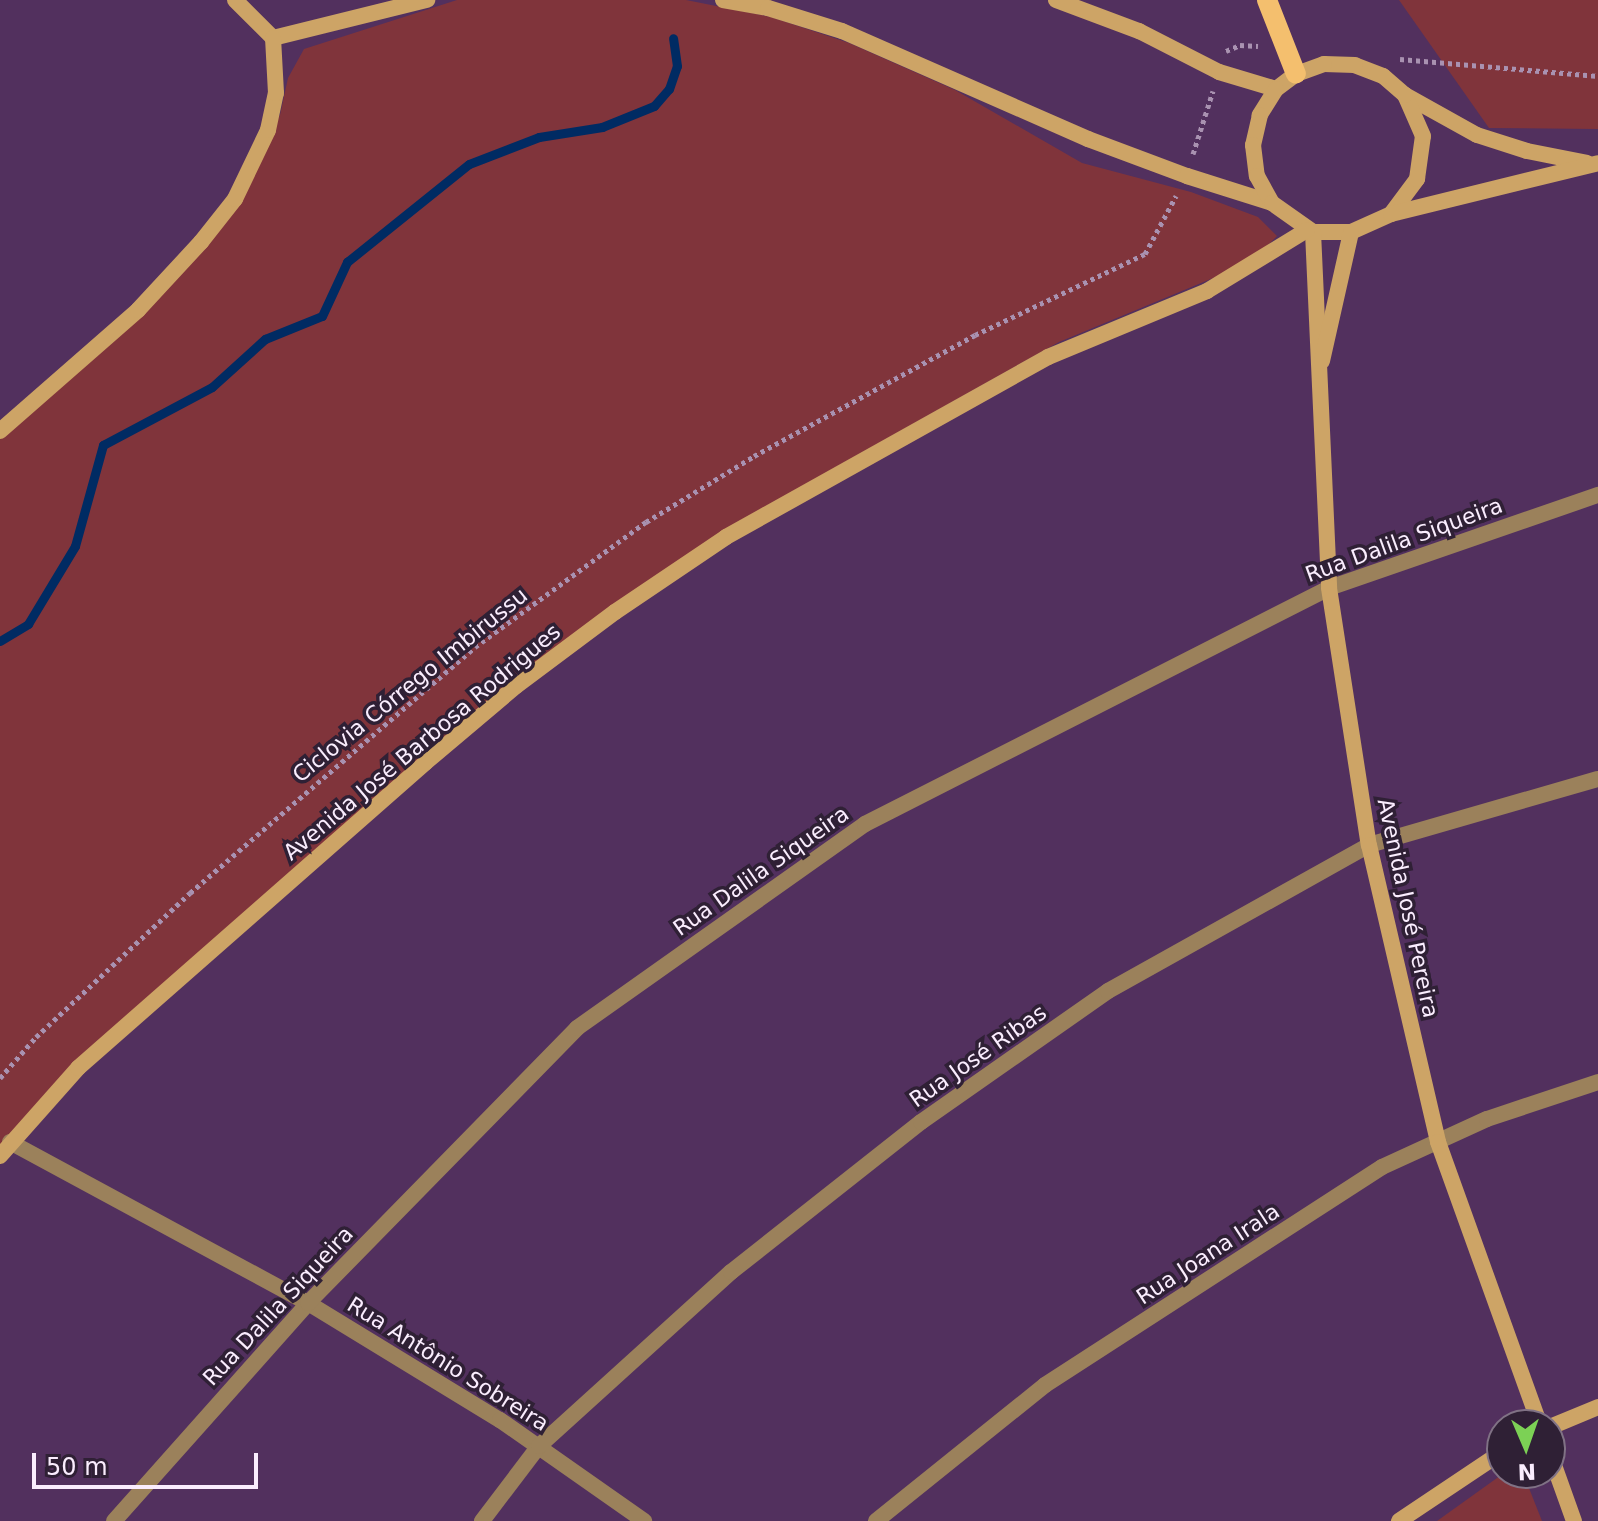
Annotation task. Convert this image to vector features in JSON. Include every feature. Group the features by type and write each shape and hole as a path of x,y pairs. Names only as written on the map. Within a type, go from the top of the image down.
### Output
{"main road":[{"path":"1267,0 1296,74"}],"street":[{"path":"0,431 138,310 201,242 235,199 268,130 276,93 273,38 235,0"},
{"path":"273,38 427,0"},
{"path":"723,0 768,8 842,31 1088,139 1187,176 1272,203 1310,231 1351,232 1391,214 1595,163"},
{"path":"1056,0 1139,31 1219,72 1276,89"},
{"path":"1272,203 1257,176 1253,145 1260,115 1276,89 1296,74 1324,64 1355,65 1383,76 1405,95 1477,135 1527,151 1595,163"},
{"path":"1391,214 1417,179 1423,136 1405,95"},
{"name":"Avenida José Pereira","path":"1310,231 1329,588 1369,845 1438,1142 1534,1409"},
{"name":"Avenida José Barbosa Rodrigues","path":"5,1149 78,1068 413,773 516,686 615,612 726,537 1048,357 1207,291 1310,231"},
{"name":"Avenida José Pereira","path":"1317,382 1351,232"},
{"name":"Rua Dalila Siqueira","path":"114,1521 308,1303 577,1028 853,833 1329,588 1598,495"},
{"name":"Rua José Ribas","path":"482,1521 539,1446 731,1272 921,1122 1108,991 1369,845 1598,779"},
{"name":"Rua Joana Irala","path":"876,1521 1045,1385 1382,1167 1487,1119 1598,1082"},
{"name":"Rua Antônio Sobreira","path":"5,1149 308,1303 539,1446 644,1521"},
{"path":"1566,1420 1598,1407"},
{"path":"1399,1521 1486,1463"},
{"path":"1563,1489 1574,1521"}],"path":[{"name":"Ciclovia Córrego Imbirussu","path":"0,1078 36,1037 190,893 475,647 646,522 754,456 975,335"}],"shaded area":[{"path":"457,0 686,0 771,17 849,43 955,90 1082,163 1191,192 1258,217 1277,236 1264,249 1218,276 1059,342 738,522 626,597 89,1053 0,1153 0,426 149,294 246,184 280,115 288,78 304,49"},
{"path":"1399,0 1598,0 1598,129 1489,128"},
{"path":"1486,1486 1486,1489 1529,1489 1542,1521 1437,1521"}],"waterway":[{"path":"0,641 28,624 75,546 103,445 212,387 265,339 322,316 347,262 469,164 539,137 602,127 654,106 669,89 677,66 673,38"}]}
